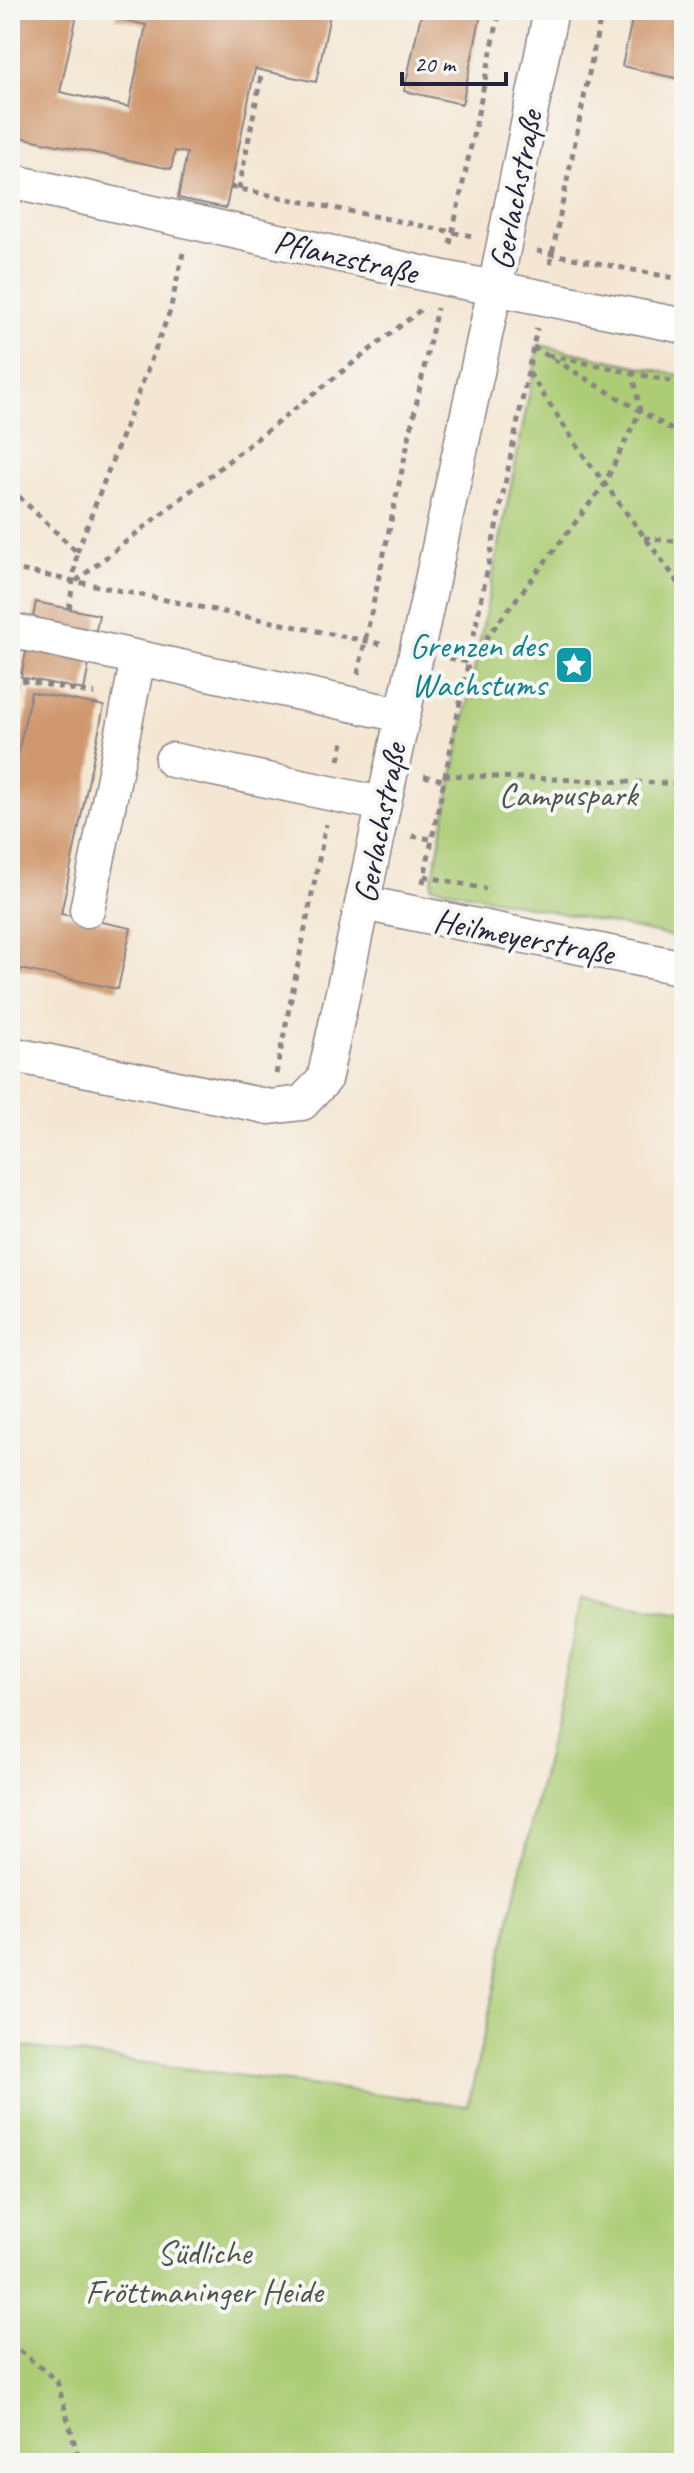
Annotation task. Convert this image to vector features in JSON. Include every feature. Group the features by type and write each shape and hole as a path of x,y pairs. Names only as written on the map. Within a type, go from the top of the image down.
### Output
{"street":[{"name":"Gerlachstraße","path":"10,1054 270,1107 302,1103 324,1080 495,289 551,10"},
{"name":"Pflanzstraße","path":"10,181 190,221 442,286 543,296 684,326"},
{"path":"10,630 401,715"},
{"path":"87,910 138,659"},
{"path":"172,760 382,804"},
{"name":"Heilmeyerstraße","path":"363,903 684,968"}],"path":[{"path":"364,641 500,10"},
{"path":"417,915 602,10"},
{"path":"239,189 261,76"},
{"path":"230,187 684,280"},
{"path":"55,685 75,581 77,552 170,311 190,221"},
{"path":"75,581 442,286"},
{"path":"533,347 684,437"},
{"path":"544,354 684,384"},
{"path":"528,371 643,538 684,590"},
{"path":"10,488 77,552"},
{"path":"643,538 684,542"},
{"path":"10,568 55,578"},
{"path":"10,712 13,678 130,701"},
{"path":"270,1107 350,704"},
{"path":"444,775 684,786"},
{"path":"10,2343 57,2381 80,2463"}],"green space":[{"name":"Campuspark","path":"539,345 684,376 684,939 431,886"},
{"name":"Südliche Fröttmaninger Heide","path":"582,1598 684,1614 684,2463 10,2463 10,2045 468,2106"}],"building":[{"path":"10,10 78,10 60,92 129,107 146,25 116,18 117,14 103,10 331,10 316,82 255,69 226,208 178,198 187,153 175,151 171,169 10,135"},
{"path":"422,10 482,10 462,104 404,91"},
{"path":"634,10 684,10 684,80 622,66"},
{"path":"36,602 99,615 84,690 21,677"},
{"path":"31,692 104,706 61,914 131,928 118,989 10,967 10,793"}],"place":[{"name":"Grenzen des Wachstums","path":"574,665"}]}
